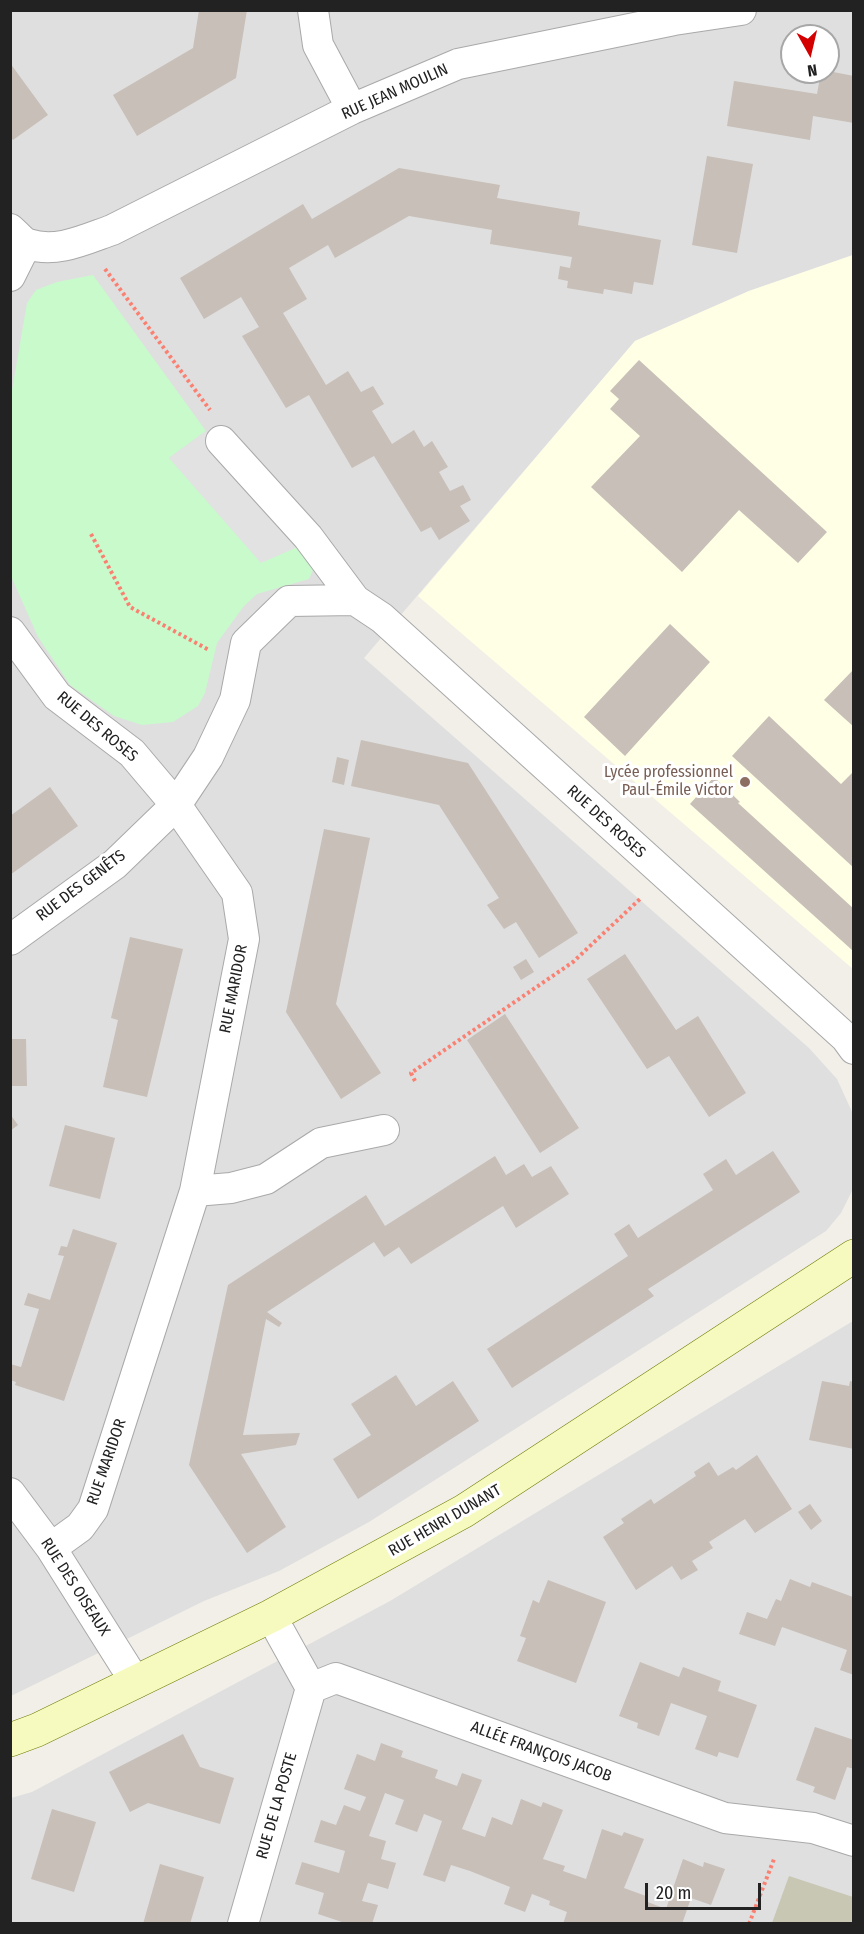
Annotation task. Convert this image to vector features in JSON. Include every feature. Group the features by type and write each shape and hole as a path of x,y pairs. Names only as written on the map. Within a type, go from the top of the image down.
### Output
{"street":[{"path":"313,10 318,45 352,110"},
{"name":"RUE JEAN MOULIN","path":"18,237 47,248 73,244 112,230 352,110 458,64 674,20 741,10"},
{"path":"10,276 18,237"},
{"name":"RUE DES ROSES","path":"219,430 308,537 356,600 391,626 837,1030 854,1048"},
{"path":"176,805 208,757 235,700 246,642 289,601 356,600"},
{"name":"RUE DES ROSES","path":"10,632 57,696 132,753 176,805"},
{"name":"RUE DES GENÊTS","path":"10,940 115,864 176,805"},
{"name":"RUE MARIDOR","path":"51,1548 80,1527 93,1509 195,1191 244,939 237,893 176,805"},
{"path":"195,1191 231,1188 266,1179 321,1143 384,1130"},
{"name":"RUE HENRI DUNANT","path":"10,1740 136,1683 271,1616 474,1506 854,1256"},
{"name":"RUE DES OISEAUX","path":"10,1493 51,1548 136,1683"},
{"path":"271,1616 311,1688"},
{"name":"ALLÉE FRANÇOIS JACOB","path":"311,1688 336,1678 725,1818 813,1828 854,1841"},
{"name":"RUE DE LA POSTE","path":"243,1923 311,1688"}],"path":[{"path":"102,264 219,430"},
{"path":"91,534 130,607 242,667"},
{"path":"415,1081 411,1073 573,962 641,897"},
{"path":"749,1923 787,1825"}],"shaded area":[{"path":"11,11 853,11 853,255 749,291 635,341 364,658 809,1048 837,1079 853,1114 854,1185 851,1193 841,1213 826,1231 369,1522 279,1571 204,1601 11,1696"},
{"name":"Lycée professionnel Paul-Émile Victor","path":"853,255 853,969 418,596 635,341 749,291"},
{"path":"206,431 300,546 261,563 169,458"},
{"path":"853,1321 853,1923 11,1924 11,1798 32,1792 390,1601"},
{"path":"789,1876 853,1897 853,1923 772,1923"}],"green space":[{"path":"93,275 206,431 169,458 300,546 314,568 309,579 257,594 244,606 217,643 205,693 198,706 173,722 142,725 114,716 70,685 38,637 11,576 11,396 27,303 36,290 57,282"}],"building":[{"path":"199,10 247,10 236,78 137,136 113,95 193,48"},
{"path":"10,63 48,115 13,140 10,136"},
{"path":"840,73 854,76 854,123 813,116 810,140 727,126 734,81 817,94 819,84 840,84"},
{"path":"707,156 753,164 737,253 692,245"},
{"path":"399,168 500,185 497,198 580,212 578,225 661,240 653,285 634,282 632,294 604,289 603,294 567,288 568,281 558,279 560,266 570,268 572,257 490,244 492,230 409,216 335,258 328,245 289,268 307,299 283,313 326,385 348,371 361,392 373,386 384,404 372,411 392,444 414,430 424,447 432,441 448,467 439,472 450,491 463,485 471,500 460,506 470,521 439,540 431,527 421,532 374,456 352,468 309,395 286,408 242,336 259,327 241,297 204,319 180,278 303,204 312,219"},
{"path":"639,360 827,532 798,563 739,510 682,572 591,487 640,436 610,409 619,399 610,391"},
{"path":"670,624 710,662 625,756 584,717"},
{"path":"854,669 854,727 824,700"},
{"path":"769,716 841,784 854,771 854,868 732,756"},
{"path":"361,740 468,763 578,933 539,958 516,922 504,929 487,905 499,898 439,805 351,786"},
{"path":"337,757 349,760 344,785 332,782"},
{"path":"714,777 740,802 738,803 854,909 852,950 690,804"},
{"path":"50,787 78,826 10,875 10,816"},
{"path":"324,829 370,838 336,1004 381,1073 341,1099 286,1012"},
{"path":"130,937 183,949 147,1097 103,1087 118,1020 111,1018"},
{"path":"625,954 676,1030 698,1016 746,1093 709,1117 669,1056 647,1069 587,979"},
{"path":"526,959 534,972 521,980 513,967"},
{"path":"505,1014 579,1128 540,1153 467,1040"},
{"path":"10,1039 26,1039 27,1086 10,1086"},
{"path":"10,1114 18,1125 10,1131"},
{"path":"65,1125 115,1138 100,1199 49,1186"},
{"path":"773,1151 800,1192 648,1289 654,1296 512,1388 487,1349 628,1256 614,1234 629,1224 638,1238 713,1190 703,1174 726,1159 736,1175"},
{"path":"495,1156 506,1175 524,1164 532,1177 551,1166 569,1194 516,1228 503,1206 411,1264 399,1247 384,1257 374,1242 267,1312 282,1323 279,1327 266,1319 243,1435 300,1433 296,1445 241,1454 286,1527 247,1553 189,1465 228,1285 366,1195 385,1226"},
{"path":"73,1229 117,1243 64,1401 15,1385 16,1382 10,1380 10,1364 21,1367 39,1309 24,1305 28,1293 50,1300 64,1256 58,1255 61,1246 67,1247"},
{"path":"396,1375 416,1406 453,1381 479,1421 358,1499 333,1459 371,1435 351,1404"},
{"path":"822,1381 849,1386 850,1381 854,1382 854,1449 809,1440"},
{"path":"757,1455 792,1509 755,1533 745,1519 709,1542 713,1548 692,1561 698,1570 681,1580 672,1566 636,1590 603,1537 624,1523 621,1519 651,1499 654,1504 696,1476 694,1472 709,1462 718,1476 733,1467 736,1470"},
{"path":"810,1504 822,1521 811,1530 798,1512"},
{"path":"790,1579 810,1587 812,1582 853,1597 854,1675 840,1670 847,1650 782,1627 775,1646 739,1634 747,1612 767,1619 776,1599 781,1601"},
{"path":"548,1580 606,1602 576,1683 517,1661 526,1638 520,1636 533,1600 539,1603"},
{"path":"640,1662 679,1677 683,1667 721,1681 718,1691 757,1705 738,1758 719,1752 717,1757 695,1749 707,1716 671,1703 659,1736 637,1728 638,1723 619,1716"},
{"path":"815,1727 854,1740 854,1769 847,1767 835,1800 813,1792 815,1787 796,1780"},
{"path":"183,1734 200,1767 234,1778 220,1824 148,1803 130,1812 109,1772"},
{"path":"381,1743 403,1751 401,1757 438,1770 435,1778 457,1786 462,1773 482,1780 462,1829 485,1837 492,1817 512,1825 521,1799 541,1807 543,1802 563,1810 543,1859 565,1866 563,1871 586,1879 602,1829 622,1836 624,1832 644,1839 624,1888 646,1896 645,1901 666,1909 683,1859 703,1867 704,1862 725,1869 711,1905 691,1898 682,1924 563,1924 567,1912 549,1905 550,1901 532,1894 525,1912 504,1904 510,1887 470,1871 451,1865 445,1882 423,1875 442,1821 424,1814 417,1832 395,1824 404,1800 385,1793 369,1836 386,1841 381,1859 396,1863 388,1889 368,1883 362,1901 378,1905 372,1924 348,1924 318,1914 324,1893 295,1884 302,1862 339,1873 345,1851 314,1842 321,1820 336,1825 344,1805 360,1811 366,1797 344,1789 357,1754 375,1761"},
{"path":"52,1809 96,1822 74,1892 31,1879"},
{"path":"160,1864 204,1877 190,1924 143,1924"}],"place":[{"name":"Lycée professionnel Paul-Émile Victor","path":"745,782"}]}
